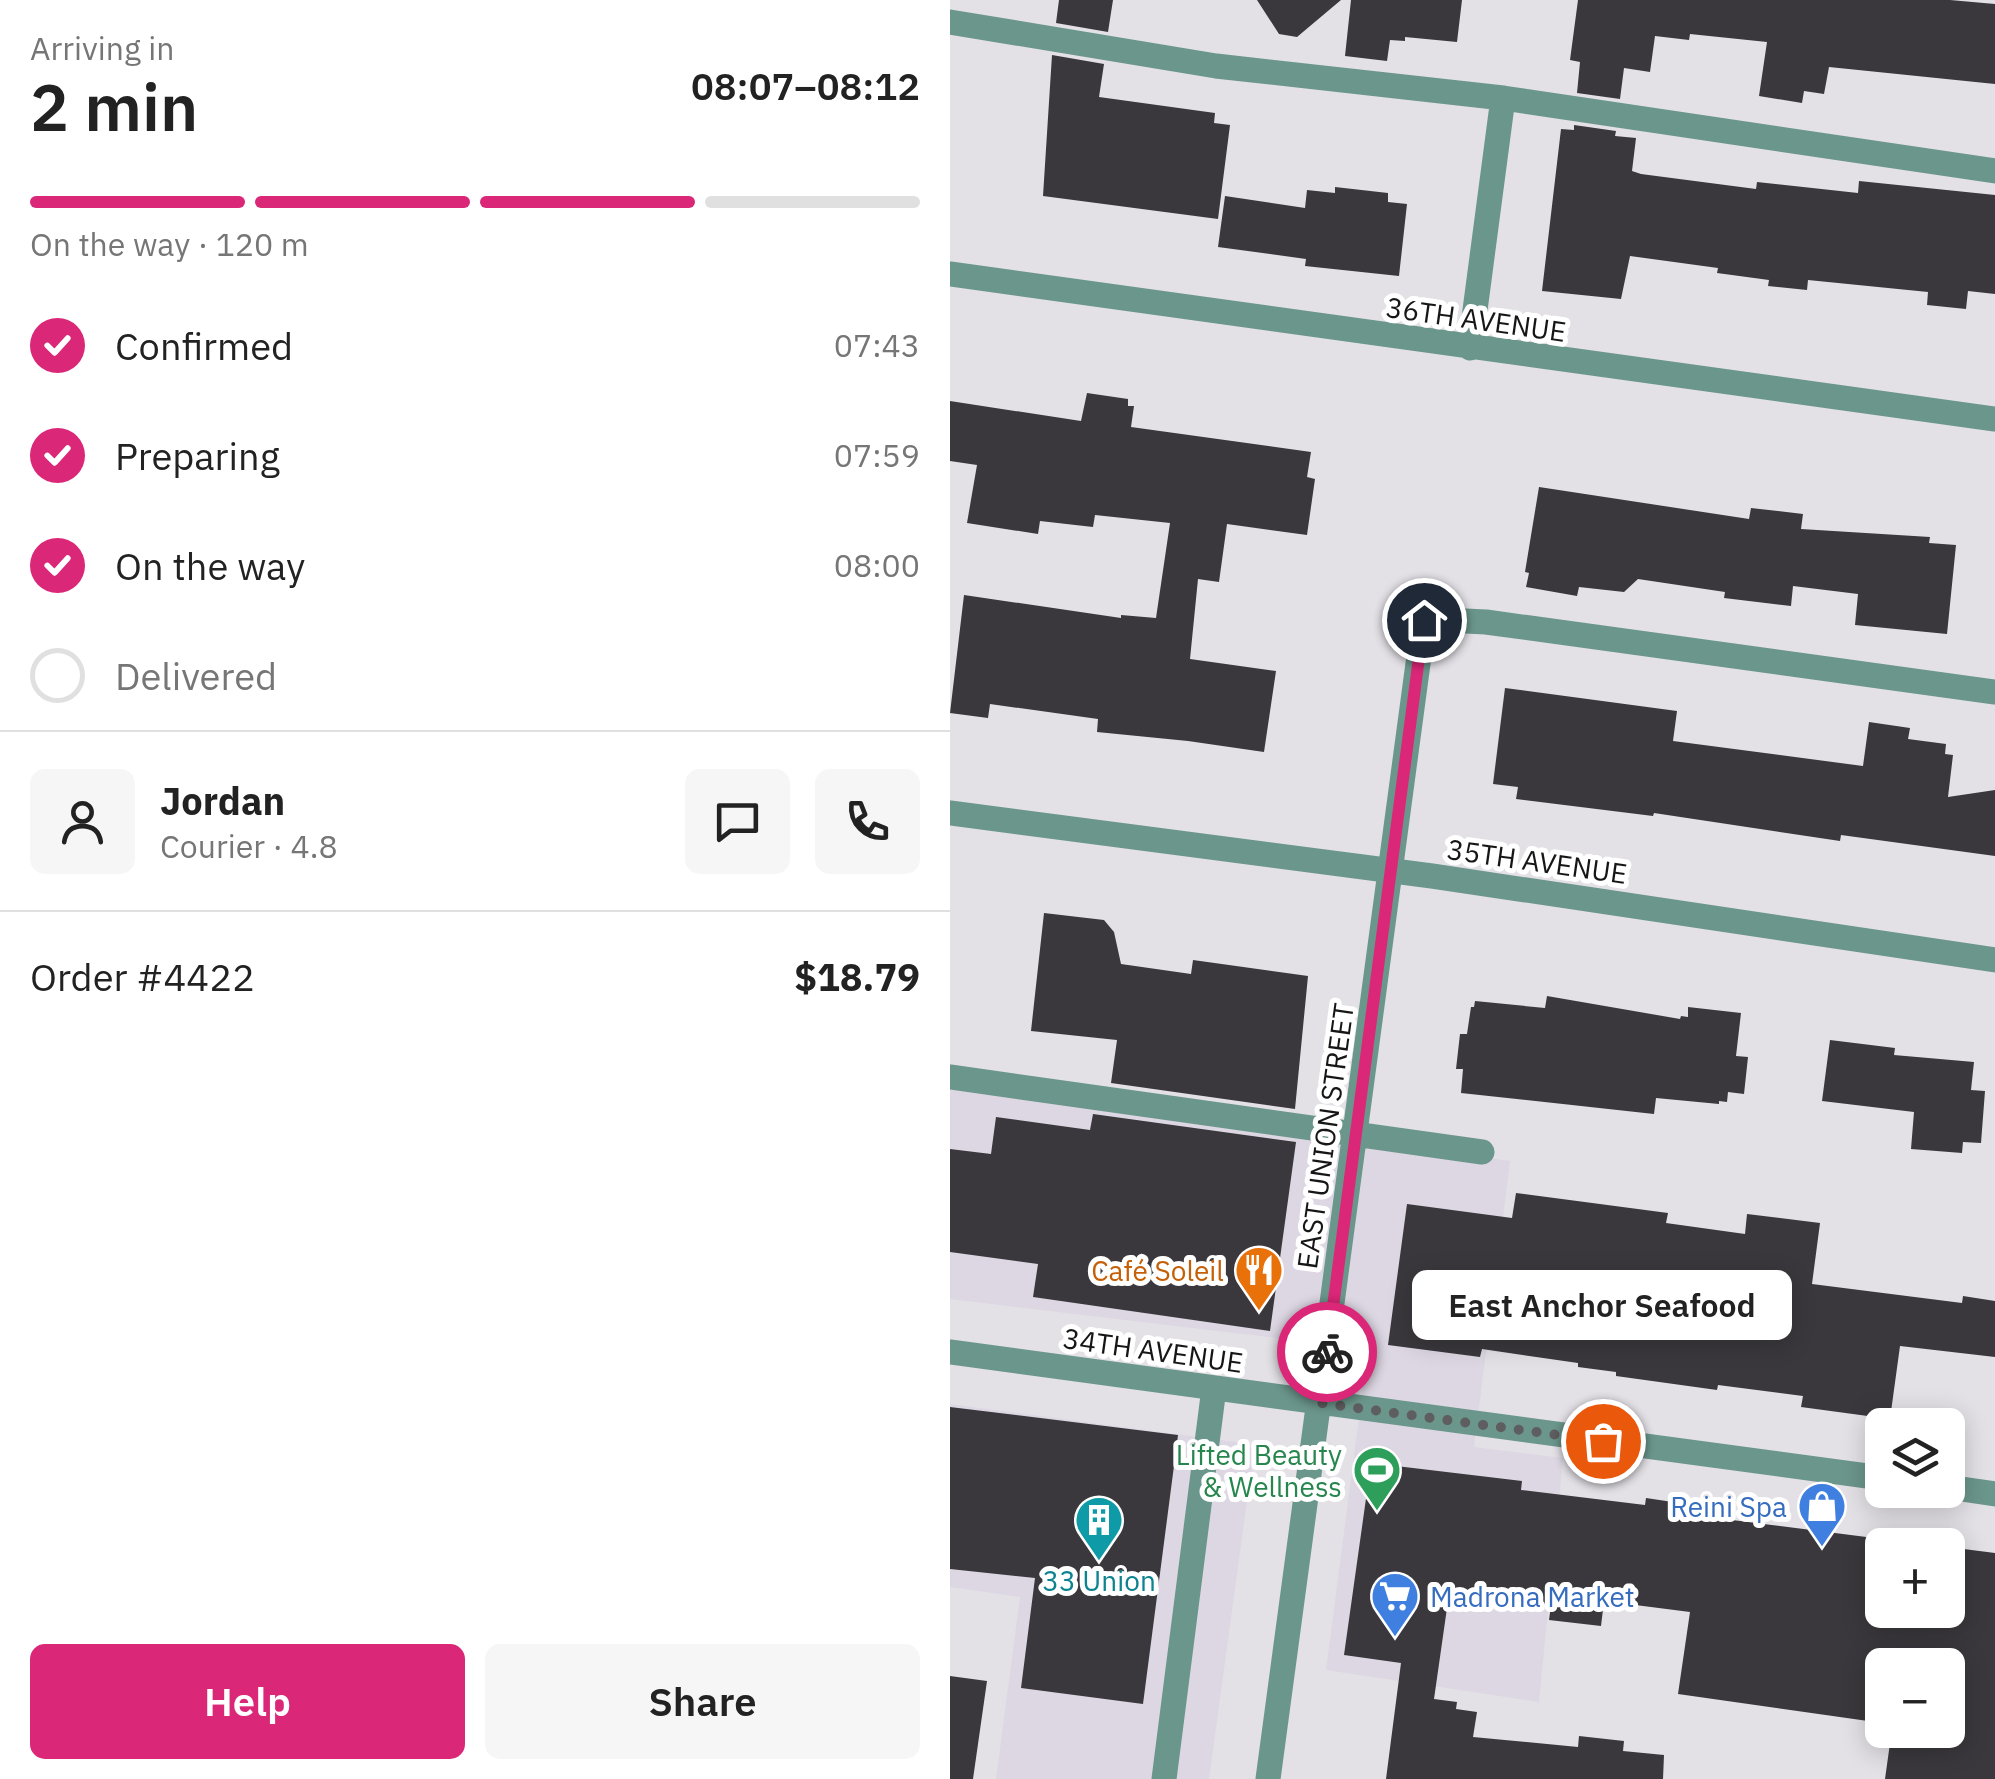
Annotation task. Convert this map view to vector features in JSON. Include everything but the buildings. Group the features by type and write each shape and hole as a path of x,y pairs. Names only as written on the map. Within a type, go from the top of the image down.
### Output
{"street":[{"path":"950,22 1216,66 1503,98 1995,172"},
{"path":"1470,348 1503,98"},
{"name":"36TH AVENUE","path":"950,274 1995,420"},
{"name":"EAST UNION STREET","path":"1268,1779 1424,620 1486,622 1995,692"},
{"name":"35TH AVENUE","path":"950,812 1390,870 1995,960"},
{"path":"950,1077 1482,1152"},
{"name":"34TH AVENUE","path":"950,1352 1865,1476"},
{"path":"1164,1779 1214,1388"},
{"path":"1965,1490 1995,1494"}],"shaded area":[{"path":"950,1079 1510,1161 1474,1447 1563,1458 1539,1702 1326,1670 1368,1349 950,1299"},
{"path":"950,1404 1243,1443 1254,1450 1209,1779 996,1779 1020,1597 950,1587"}],"way so far":[{"path":"1327,1352 1320,1403 1603,1441"}],"place":[{"name":"Café Soleil","path":"1259,1312"},
{"name":"East Anchor Seafood","path":"1603,1441"},
{"name":"Lifted Beauty & Wellness","path":"1377,1512"},
{"name":"Reini Spa","path":"1822,1548"},
{"name":"33 Union","path":"1099,1562"},
{"name":"Madrona Market","path":"1395,1638"}],"route":[{"path":"1327,1352 1424,620"}]}
